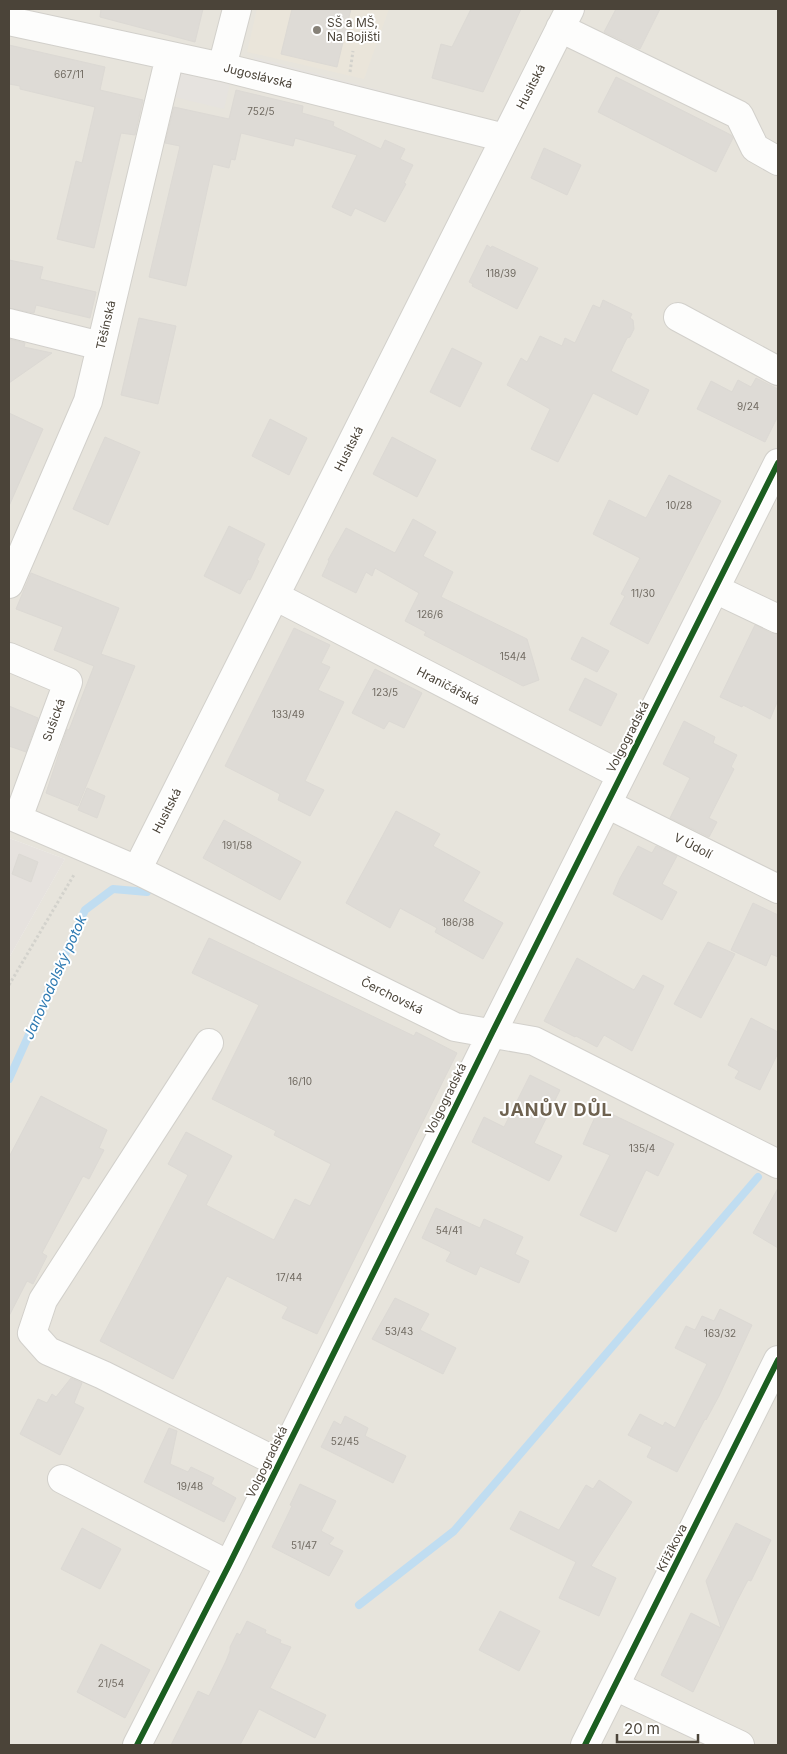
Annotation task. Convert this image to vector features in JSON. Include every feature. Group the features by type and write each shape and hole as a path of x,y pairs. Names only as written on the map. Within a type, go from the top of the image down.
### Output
{"street":[{"path":"222,67 238,9"},
{"name":"Husitská","path":"138,870 565,18 739,115 755,148 778,161"},
{"name":"Jugoslávská","path":"9,21 222,67 505,138"},
{"name":"Těšínská","path":"9,584 88,401 170,56"},
{"path":"678,317 778,371"},
{"path":"9,323 101,346"},
{"name":"Volgogradská","path":"137,1745 229,1565 492,1033 778,463"},
{"path":"715,589 778,618"},
{"name":"Hraničářská","path":"275,596 621,775"},
{"name":"Sušická","path":"9,657 68,682 14,816"},
{"name":"V Údolí","path":"607,804 778,889"},
{"name":"Čerchovská","path":"14,816 138,870 455,1027 534,1041 778,1164"},
{"path":"210,1043 43,1300 32,1334 48,1351 103,1375 279,1463"},
{"name":"Křižíkova","path":"585,1745 778,1360"},
{"path":"62,1479 229,1565"},
{"path":"615,1686 740,1745"}],"path":[{"path":"350,76 354,51"},
{"path":"9,985 90,849"}],"shaded area":[{"path":"9,9 778,9 778,1745 9,1745 9,958 65,859 9,838"},
{"name":"SŠ a MŠ, Na Bojišti","path":"257,9 389,9 364,79 247,52"},
{"path":"254,57 481,117 478,125 252,67"},
{"path":"176,71 230,83 224,109 170,96"},
{"path":"9,838 65,859 9,958"}],"building":[{"path":"101,9 203,9 195,42 100,17"},
{"path":"292,9 351,9 337,67 281,54"},
{"path":"471,9 521,9 483,92 432,78 441,44 452,47"},
{"path":"616,9 660,9 640,49 604,32"},
{"path":"9,45 105,67 100,90 143,100 135,135 121,133 94,248 57,239 76,161 82,163 95,107 20,89 20,86 9,84"},
{"path":"616,77 731,135 733,138 716,172 598,112"},
{"path":"236,90 303,106 302,113 334,122 333,126 381,149 385,140 405,149 400,159 413,165 404,183 406,184 385,222 355,208 351,216 332,207 357,155 295,138 293,146 241,133 235,160 231,159 229,168 213,164 186,286 149,277 180,146 165,143 174,107 229,119"},
{"path":"544,148 581,165 567,195 531,178"},
{"path":"487,245 538,268 517,309 472,286 473,284 469,282"},
{"path":"9,260 43,267 40,279 96,292 90,318 36,305 34,313 9,308"},
{"path":"603,300 632,314 630,318 633,320 634,329 630,337 627,338 611,371 649,390 637,415 593,393 558,462 531,449 550,409 507,385 521,358 527,362 540,336 562,346 565,338 575,343 593,305 600,308"},
{"path":"139,318 176,326 158,404 121,395"},
{"path":"9,339 25,343 24,347 52,353 9,383"},
{"path":"452,348 482,363 460,407 430,392"},
{"path":"756,378 778,389 778,416 765,442 697,409 711,381 732,392 738,380 751,387"},
{"path":"9,413 43,429 9,506"},
{"path":"270,419 307,438 289,475 252,456"},
{"path":"105,437 140,452 108,525 73,509"},
{"path":"392,437 436,460 417,497 373,474"},
{"path":"669,475 721,501 648,644 610,624 625,596 621,594 640,558 593,534 609,500 646,518"},
{"path":"413,519 436,532 423,556 453,572 441,597 527,639 539,680 523,686 424,635 426,632 405,621 419,593 375,568 372,576 366,572 356,593 322,576 328,560 346,528 395,553"},
{"path":"229,526 265,544 250,580 248,579 240,594 204,576"},
{"path":"31,573 119,608 101,654 135,666 78,806 46,793 67,729 69,730 94,666 54,650 63,627 16,609"},
{"path":"755,625 771,633 778,634 778,700 770,719 743,705 742,707 720,697"},
{"path":"294,628 330,645 321,663 330,667 318,690 344,702 305,781 324,790 310,816 278,800 280,794 225,766"},
{"path":"582,637 609,651 597,672 571,659"},
{"path":"375,669 422,693 404,728 389,721 384,729 352,713"},
{"path":"585,678 617,694 601,726 569,710"},
{"path":"9,706 38,718 26,752 9,746"},
{"path":"684,721 715,737 713,743 737,755 731,767 734,769 709,818 717,822 709,837 670,818 690,778 663,764"},
{"path":"87,788 105,796 97,818 78,810"},
{"path":"396,811 440,834 433,846 480,872 463,901 503,923 483,959 435,932 437,928 400,908 390,928 346,903"},
{"path":"224,820 301,862 280,900 203,858"},
{"path":"638,846 652,853 656,846 677,856 662,884 677,892 662,920 613,894"},
{"path":"19,854 38,862 31,882 12,874"},
{"path":"753,903 778,915 778,957 771,954 766,966 731,950"},
{"path":"209,938 414,1036 416,1032 457,1053 317,1334 282,1318 288,1307 227,1276 173,1379 100,1341 188,1175 168,1164 186,1132 232,1156 206,1205 274,1240 295,1199 310,1206 331,1164 274,1135 276,1131 212,1099 259,1005 192,973"},
{"path":"708,942 735,954 701,1018 674,1004"},
{"path":"577,958 634,990 643,975 664,986 632,1051 604,1035 597,1047 544,1021"},
{"path":"751,1018 778,1032 778,1053 760,1090 735,1078 739,1071 728,1065"},
{"path":"530,1075 560,1090 534,1143 562,1156 549,1181 472,1142 484,1117 504,1127"},
{"path":"41,1096 107,1130 99,1148 104,1150 89,1179 83,1176 42,1253 47,1256 33,1284 27,1281 9,1316 9,1157"},
{"path":"599,1108 674,1144 658,1176 646,1170 616,1232 580,1215 610,1155 583,1144"},
{"path":"778,1188 778,1248 753,1233"},
{"path":"436,1208 480,1228 484,1219 523,1237 515,1254 529,1261 519,1283 480,1266 476,1275 446,1261 451,1252 422,1238"},
{"path":"395,1298 429,1314 420,1330 456,1348 443,1374 372,1339"},
{"path":"720,1309 752,1325 719,1396 677,1472 647,1457 652,1447 628,1435 640,1414 663,1426 665,1422 675,1428 707,1364 675,1348 686,1326 695,1330 702,1316 714,1321"},
{"path":"71,1378 82,1383 74,1403 84,1408 60,1455 20,1434 38,1399 47,1403 52,1394 56,1397"},
{"path":"345,1416 368,1428 365,1436 406,1456 393,1483 321,1447 334,1421 341,1425"},
{"path":"169,1428 177,1431 170,1464 188,1472 191,1467 214,1478 211,1484 236,1498 224,1522 144,1482"},
{"path":"599,1480 632,1502 591,1566 616,1578 599,1616 559,1598 576,1562 510,1529 520,1511 559,1530 586,1485 593,1489"},
{"path":"300,1484 336,1501 321,1531 334,1538 329,1544 343,1551 329,1576 272,1547 292,1506 290,1505"},
{"path":"736,1523 771,1540 751,1581 748,1580 737,1601 693,1692 661,1675 691,1613 721,1628 706,1581"},
{"path":"82,1528 121,1549 100,1589 61,1569"},
{"path":"500,1611 540,1631 519,1671 479,1650"},
{"path":"247,1621 266,1630 265,1633 281,1640 280,1643 291,1647 270,1688 326,1715 315,1738 259,1709 240,1745 171,1745 198,1691 209,1696 237,1633 240,1635"},
{"path":"101,1644 150,1670 125,1718 77,1692"}],"waterway":[{"name":"Janovodolský potok","path":"9,1079 85,910 113,889 147,892"},
{"path":"359,1605 454,1531 758,1177"}],"cycle path":[{"path":"137,1745 229,1565 492,1033 778,463"},
{"path":"585,1745 778,1360"}],"place":[{"name":"SŠ a MŠ, Na Bojišti","path":"317,30"}],"district":[{"name":"JANŮV DŮL","path":"556,1110"}]}
